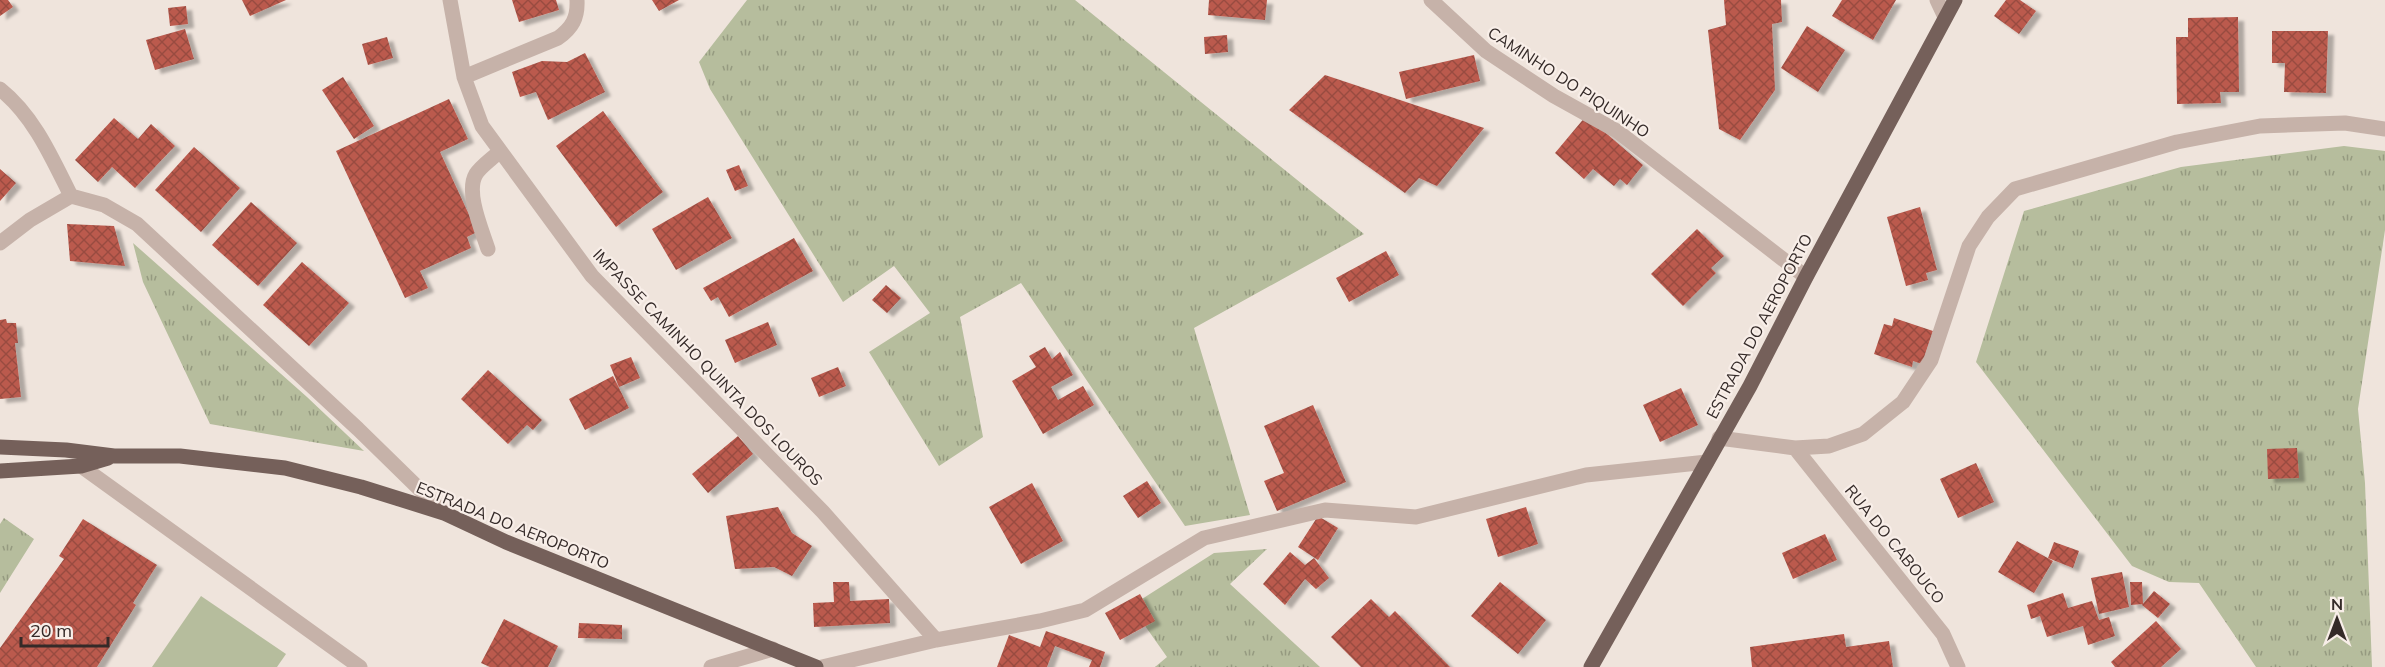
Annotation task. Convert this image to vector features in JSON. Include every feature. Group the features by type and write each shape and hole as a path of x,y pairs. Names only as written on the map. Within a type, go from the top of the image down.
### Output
{"main road":[{"name":"ESTRADA DO AEROPORTO","path":"1591,667 1750,386 1955,0"},
{"name":"ESTRADA DO AEROPORTO","path":"0,447 66,450 114,456 180,456 285,468 361,487 444,513 506,542 816,667"},
{"name":"ESTRADA DO AEROPORTO","path":"0,471 81,466 114,456"}],"street":[{"name":"IMPASSE CAMINHO QUINTA DOS LOUROS","path":"450,0 464,78 482,126 592,276 823,512 936,640"},
{"path":"464,78 558,38 573,24 578,12 578,0"},
{"name":"CAMINHO DO PIQUINHO","path":"1431,0 1486,51 1554,96 1617,131 1806,277"},
{"path":"1937,0 1945,17"},
{"path":"0,89 18,104 47,147 71,196"},
{"path":"1719,438 1796,448 1829,446 1863,434 1903,402 1931,360 1969,246 1988,217 2015,189 2177,142 2260,126 2345,123 2385,129"},
{"path":"488,249 473,199 472,184 477,173 500,151"},
{"path":"0,243 30,220 71,196 104,205 137,224 350,421 444,513"},
{"name":"RUA DO CABOUCO","path":"1796,448 1943,634 1959,667"},
{"path":"822,667 936,640 1040,621 1085,610 1204,538 1325,510 1416,517 1586,475 1707,462"},
{"path":"81,466 360,667"},
{"path":"711,667 773,649"}],"green space":[{"path":"747,0 1075,0 1364,234 1194,328 1250,515 1185,526 1021,283 960,317 983,437 939,466 869,352 930,313 894,266 843,302 710,89 699,62"},
{"path":"2344,146 2385,151 2385,230 2358,409 2365,483 2372,667 2256,667 2199,583 2169,582 2132,566 1976,362 2024,211 2181,167"},
{"path":"133,243 307,397 364,451 210,424 143,282"},
{"path":"4,518 34,539 0,593 0,524"},
{"path":"1267,549 1230,584 1320,667 1155,667 1167,657 1131,606 1214,553"},
{"path":"201,596 286,654 277,667 152,667"}],"building":[{"path":"0,0 8,0 13,7 0,16"},
{"path":"242,0 286,0 250,16"},
{"path":"512,0 556,0 559,10 519,22"},
{"path":"652,0 679,0 659,11"},
{"path":"1209,0 1267,0 1265,20 1208,15"},
{"path":"1724,0 1781,0 1782,22 1772,24 1775,90 1740,140 1719,129 1708,30 1726,25"},
{"path":"1842,0 1896,0 1873,40 1832,16"},
{"path":"2006,0 2020,0 2036,11 2019,34 1994,16"},
{"path":"186,6 188,24 170,26 168,8"},
{"path":"2238,17 2239,92 2220,92 2221,103 2177,104 2176,37 2188,37 2188,18"},
{"path":"1807,26 1845,50 1818,92 1781,68"},
{"path":"185,29 194,59 155,70 146,40"},
{"path":"2272,31 2328,31 2326,93 2284,92 2285,63 2272,63"},
{"path":"1227,35 1228,52 1205,54 1204,37"},
{"path":"387,37 393,58 368,65 362,44"},
{"path":"585,53 605,92 548,120 536,92 520,97 512,72 542,61 567,62"},
{"path":"1474,55 1480,81 1406,99 1399,72"},
{"path":"1325,75 1484,128 1437,186 1419,178 1405,193 1289,110"},
{"path":"343,77 374,126 354,139 322,90"},
{"path":"449,99 468,139 440,152 477,232 467,237 471,248 420,271 428,288 405,298 336,151"},
{"path":"603,111 663,192 616,227 556,146"},
{"path":"1586,116 1643,165 1627,185 1620,179 1614,186 1593,169 1584,179 1555,153"},
{"path":"114,118 138,139 151,124 175,146 135,188 112,167 98,182 75,160"},
{"path":"194,147 240,188 201,232 155,190"},
{"path":"739,165 748,186 735,191 726,170"},
{"path":"0,169 16,183 0,201"},
{"path":"708,197 732,238 676,270 652,229"},
{"path":"251,202 297,243 258,286 212,245"},
{"path":"1920,207 1937,270 1926,273 1928,280 1906,286 1887,217"},
{"path":"67,224 114,226 125,266 70,261"},
{"path":"1697,229 1724,256 1711,268 1716,273 1683,306 1651,274"},
{"path":"794,238 813,271 729,317 718,297 711,301 703,288"},
{"path":"1386,251 1399,275 1349,302 1336,278"},
{"path":"302,262 349,303 309,346 263,305"},
{"path":"886,285 901,298 887,313 872,300"},
{"path":"1894,318 1933,331 1922,364 1913,361 1912,367 1874,354 1884,324 1892,326"},
{"path":"6,319 7,323 16,323 18,343 15,343 21,397 0,399 0,320"},
{"path":"768,322 777,345 735,363 725,340"},
{"path":"1045,347 1052,359 1060,352 1073,375 1051,387 1058,400 1083,386 1094,405 1043,434 1012,381 1036,367 1029,356"},
{"path":"631,357 640,378 619,387 610,365"},
{"path":"838,367 846,386 819,397 811,378"},
{"path":"488,370 542,420 533,430 527,425 508,444 461,399"},
{"path":"613,376 629,408 585,430 569,399"},
{"path":"1681,388 1698,425 1660,442 1643,405"},
{"path":"1313,405 1346,482 1277,511 1264,481 1284,473 1264,426"},
{"path":"738,436 753,454 708,493 692,474"},
{"path":"2297,448 2299,478 2268,479 2267,449"},
{"path":"1976,463 1994,502 1958,518 1940,479"},
{"path":"1147,481 1161,503 1138,518 1123,496"},
{"path":"1032,483 1063,541 1021,564 989,507"},
{"path":"778,507 792,533 812,546 792,576 774,567 735,569 726,516"},
{"path":"1526,507 1538,544 1498,557 1486,519"},
{"path":"1318,516 1338,528 1318,560 1298,547"},
{"path":"83,519 157,565 133,603 136,605 97,667 0,667 0,648 64,559 59,556"},
{"path":"1825,534 1837,560 1793,579 1782,553"},
{"path":"2017,541 2053,561 2034,593 1998,572"},
{"path":"2054,542 2079,551 2073,568 2048,558"},
{"path":"1290,552 1305,565 1314,558 1329,578 1316,589 1305,579 1285,605 1263,584"},
{"path":"2122,572 2129,607 2099,614 2091,578"},
{"path":"833,582 849,582 850,601 889,599 890,623 814,627 813,603 834,602"},
{"path":"1500,582 1546,620 1518,654 1471,616"},
{"path":"2130,582 2142,582 2143,604 2131,605"},
{"path":"2154,591 2170,604 2158,618 2142,605"},
{"path":"2063,593 2068,608 2092,601 2099,620 2109,617 2115,636 2088,645 2083,626 2047,637 2040,616 2031,619 2027,605"},
{"path":"1140,594 1155,621 1120,640 1105,613"},
{"path":"1371,599 1389,617 1395,611 1450,667 1361,667 1331,637"},
{"path":"504,619 558,646 548,667 490,667 481,663"},
{"path":"2156,621 2181,649 2161,667 2115,667 2111,662"},
{"path":"579,623 622,625 622,639 578,638"},
{"path":"1046,631 1105,652 1100,667 1089,667 1092,660 1055,646 1047,667 997,667 1009,635 1040,647"},
{"path":"1844,634 1846,647 1889,641 1893,667 1752,667 1750,647"}]}
